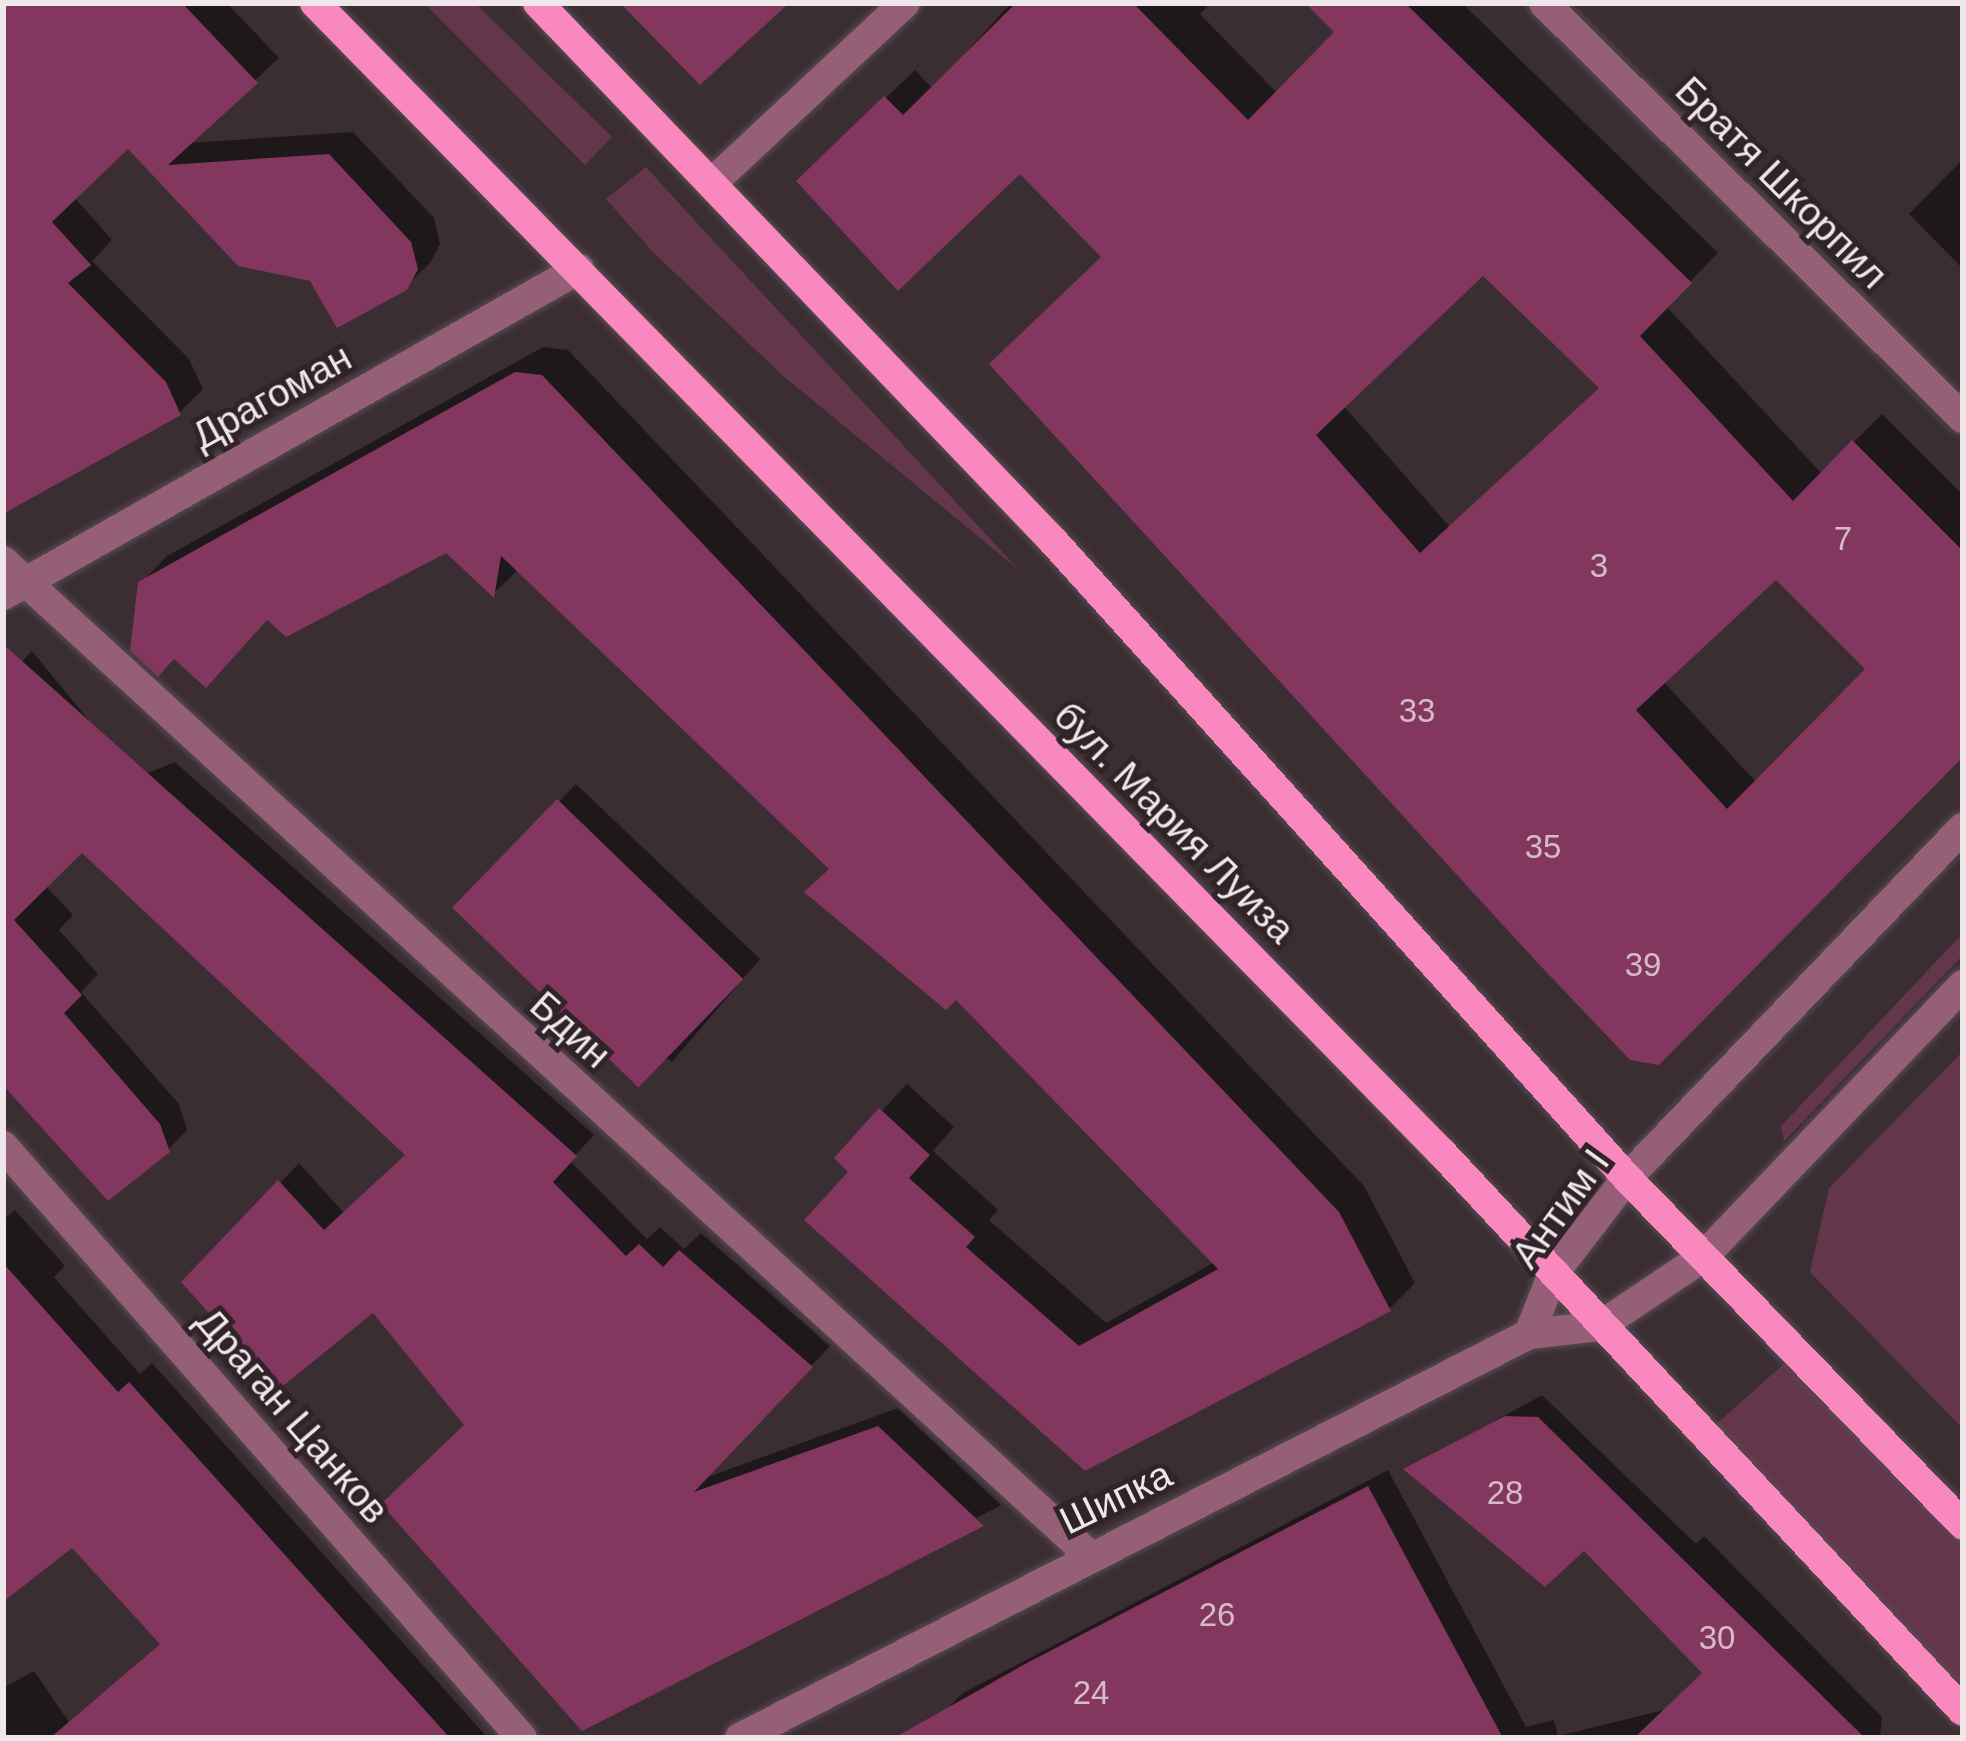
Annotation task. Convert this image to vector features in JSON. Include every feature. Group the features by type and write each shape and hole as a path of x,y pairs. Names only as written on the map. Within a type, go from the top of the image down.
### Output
{"main road":[{"name":"бул. Мария Луиза","path":"315,3 579,268 1553,1274 1963,1711"},
{"path":"538,3 714,181 1628,1178 1963,1525"}],"street":[{"path":"714,181 905,3"},
{"name":"Братя Шкорпил","path":"1544,3 1963,418"},
{"name":"Драгоман","path":"9,580 579,268"},
{"name":"Бдин","path":"9,580 1088,1554"},
{"name":"Антим I","path":"1963,828 1628,1178 1553,1274 1529,1334 1600,1326 1703,1257 1963,985"},
{"name":"Драган Цанков","path":"3,1146 522,1738"},
{"name":"Шипка","path":"740,1738 1088,1554 1529,1334"}],"shaded area":[{"path":"424,3 475,3 612,137 585,165"},
{"path":"646,167 1019,570 781,374 653,252 606,199"},
{"path":"1963,933 1963,955 1784,1141 1781,1126"},
{"path":"1963,1051 1963,1429 1810,1272 1829,1188"},
{"path":"1796,1353 1963,1525 1963,1706 1703,1436"}],"building":[{"path":"3,3 182,3 258,83 168,165 329,154 411,242 418,269 407,290 337,328 310,281 238,266 128,149 52,222 91,265 68,283 166,382 181,415 3,514"},
{"path":"620,3 789,3 700,85"},
{"path":"1016,3 1133,3 1248,120 1334,32 1305,3 1405,3 1692,283 1640,336 1793,501 1852,440 1963,551 1963,757 1659,1065 1630,1060 989,364 1101,257 1020,174 898,291 796,181 884,96 903,115","holes":["1483,276 1599,388 1420,553 1316,435","1776,580 1865,669 1727,809 1636,710"]},
{"path":"515,372 542,375 1339,1212 1391,1311 1085,1471 804,1220 848,1172 834,1158 879,1108 930,1155 909,1178 975,1237 966,1247 1079,1346 1218,1269 956,1000 946,1010 804,892 829,869 501,556 494,598 446,553 286,637 267,620 206,688 174,659 158,677 130,651 138,582"},
{"path":"3,644 577,1156 553,1182 626,1256 639,1244 663,1267 679,1250 813,1367 694,1492 878,1426 984,1526 582,1731 381,1504 464,1425 373,1313 278,1390 181,1282 278,1180 324,1230 405,1155 82,853 14,920 82,995 64,1013 160,1124 170,1152 108,1201 3,1085"},
{"path":"557,799 743,979 638,1088 452,908"},
{"path":"3,1263 118,1392 129,1382 450,1738 50,1738 160,1644 72,1548 3,1602"},
{"path":"1505,1416 1538,1417 1865,1738 1634,1738 1702,1673 1584,1551 1545,1587 1403,1469"},
{"path":"1368,1486 1503,1738 894,1738 1025,1664"}]}
